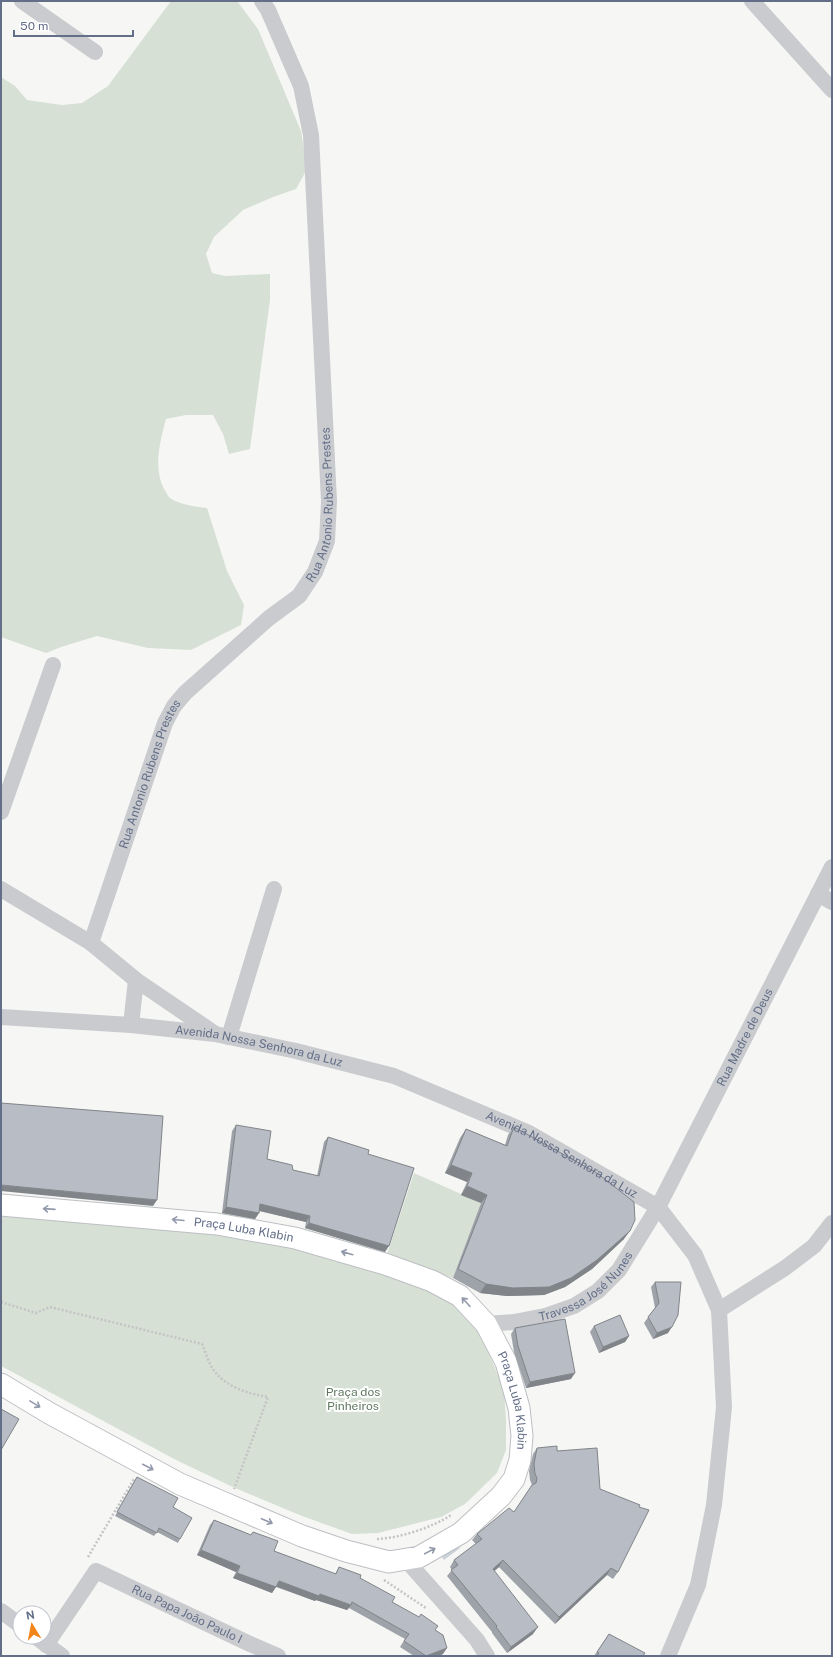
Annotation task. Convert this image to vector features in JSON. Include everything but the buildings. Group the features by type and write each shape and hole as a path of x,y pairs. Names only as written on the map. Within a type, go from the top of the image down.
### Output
{"main road":[{"name":"Praça Luba Klabin","path":"1,1205 217,1224 294,1238 385,1264 432,1281 460,1296 486,1324 506,1362 519,1408 522,1436 520,1460 514,1479 501,1496 461,1533 419,1557 389,1562 346,1551 302,1536 180,1484 48,1412 1,1384"}],"street":[{"path":"22,1 95,52"},
{"name":"Rua Antonio Rubens Prestes","path":"91,943 165,723 174,706 185,693 269,618 299,596 315,572 327,541 329,501 311,135 301,86 268,10 262,1"},
{"path":"752,1 832,90"},
{"path":"1,812 53,665"},
{"name":"Rua Madre de Deus","path":"658,1207 825,898 832,867"},
{"path":"1,890 91,943 136,980 222,1036 274,890"},
{"path":"131,1025 136,980"},
{"name":"Avenida Nossa Senhora da Luz","path":"1,1016 131,1025 222,1036 296,1051 394,1076 528,1132 658,1207 695,1255 719,1310 724,1407 714,1506 698,1585 668,1656"},
{"name":"Travessa José Nunes","path":"486,1324 514,1322 545,1316 574,1306 598,1291 619,1270 658,1207"},
{"path":"719,1310 785,1268 814,1246 832,1223"},
{"path":"406,1560 477,1640 487,1656"},
{"path":"52,1627 96,1571"},
{"name":"Rua Papa João Paulo I","path":"96,1571 278,1656"},
{"path":"1,1611 12,1619"},
{"path":"47,1645 62,1656"}],"path":[{"path":"1,1302 36,1313 50,1307 202,1344 215,1372 231,1385 252,1394 268,1397 228,1504"},
{"path":"96,1571 88,1558 143,1464"},
{"path":"376,1539 391,1539 440,1523 452,1515"}],"green space":[{"path":"171,1 237,1 258,29 301,131 307,169 296,189 243,210 214,237 206,254 212,273 225,276 270,274 270,300 250,449 229,454 223,434 213,415 186,415 166,419 160,445 158,463 159,472 164,489 168,496 181,503 207,508 227,571 244,605 241,625 191,650 148,648 97,636 46,653 1,637 1,77 15,86 27,100 62,105 82,103 108,86"},
{"path":"414,1173 481,1203 453,1278 387,1254"},
{"name":"Praça dos Pinheiros","path":"1,1213 217,1232 289,1248 375,1270 460,1303 479,1328 504,1391 506,1450 497,1473 465,1504 441,1517 378,1533 352,1534 302,1516 235,1488 176,1460 1,1366"}],"shaded area":[{"path":"456,1542 460,1548 444,1560 440,1554"}]}
